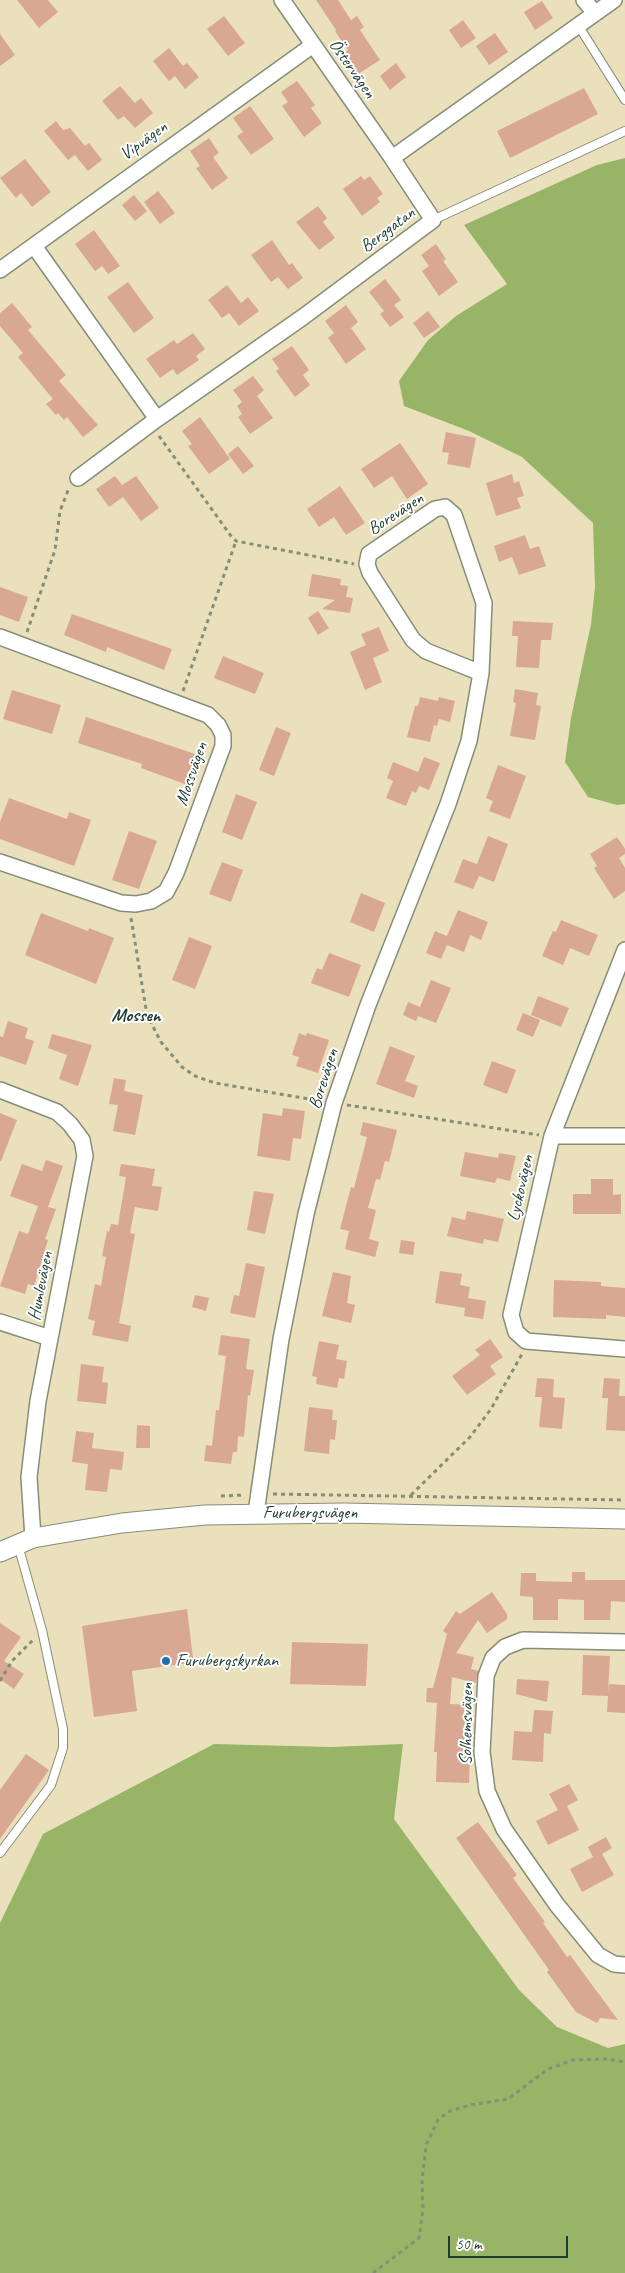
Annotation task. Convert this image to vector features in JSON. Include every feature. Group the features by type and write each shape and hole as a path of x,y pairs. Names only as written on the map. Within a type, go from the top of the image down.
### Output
{"street":[{"name":"Östervägen","path":"282,0 392,158"},
{"path":"584,0 594,13"},
{"path":"392,158 614,0"},
{"name":"Vipvägen","path":"0,270 165,149 312,45"},
{"name":"Berggatan","path":"78,478 153,421 303,317 433,220 392,158"},
{"path":"34,246 153,421"},
{"name":"Borevägen","path":"256,1512 281,1338 306,1214 334,1103 372,996 448,804 469,741 481,672 484,603 454,515 445,507 435,509 370,554 367,564 370,574 413,640 433,654 481,672"},
{"name":"Mossvägen","path":"0,637 208,715 218,724 223,735 223,746 176,873 166,892 151,901 129,904 0,862"},
{"name":"Lyckovägen","path":"526,1341 516,1332 511,1315 552,1136 625,950"},
{"name":"Humlevägen","path":"0,1090 57,1112 70,1124 82,1140 85,1156 38,1401 25,1542"},
{"path":"552,1136 625,1136"},
{"path":"0,1322 50,1338"},
{"path":"526,1341 625,1348"},
{"name":"Furubergsvägen","path":"0,1552 25,1542 154,1520 256,1512 625,1519"},
{"name":"Solhemsvägen","path":"625,1642 523,1640 505,1647 493,1658 486,1676 482,1752 487,1791 504,1829 557,1905 598,1956 614,1964 625,1965"}],"lane":[{"path":"578,24 625,100"},
{"path":"433,220 625,131"},
{"path":"0,1853 51,1785 63,1748 63,1729 25,1542"}],"path":[{"path":"153,421 230,536 236,541 306,556 352,564 367,564"},
{"path":"22,644 55,550 64,498 69,487 78,478"},
{"path":"178,704 236,541"},
{"path":"129,904 147,1015 154,1030 182,1067 195,1076 215,1083 552,1136"},
{"path":"410,1495 450,1458 486,1416 504,1389 526,1341"},
{"path":"0,1681 12,1662 42,1630"},
{"path":"373,2273 419,2238 423,2210 426,2145 438,2120 450,2111 470,2105 508,2099 548,2069 573,2060 607,2058 625,2062"}],"green space":[{"path":"625,158 625,804 617,805 588,797 565,762 571,718 591,624 595,587 593,523 522,457 469,431 404,406 399,381 428,340 456,316 507,284 464,225 597,165"},
{"path":"214,1744 331,1747 403,1744 394,1819 519,1990 557,2027 608,2048 625,2044 625,2273 0,2273 0,1923 43,1834"}],"building":[{"path":"17,0 48,0 58,12 39,28"},
{"path":"316,0 338,0 351,20 357,16 364,27 360,30 380,60 358,74 344,53 348,50"},
{"path":"542,1 553,18 535,30 524,12"},
{"path":"224,16 245,43 228,56 207,29"},
{"path":"463,20 476,38 461,48 449,30"},
{"path":"495,33 508,52 489,65 476,46"},
{"path":"0,34 15,55 0,66"},
{"path":"169,48 183,66 187,63 199,77 185,89 175,76 169,81 153,61"},
{"path":"396,63 406,77 390,90 380,76"},
{"path":"297,81 315,105 311,108 322,123 304,137 282,106 288,102 281,92"},
{"path":"120,86 135,103 141,98 153,113 135,128 124,116 118,120 102,101"},
{"path":"584,88 598,114 510,158 497,131"},
{"path":"250,106 274,139 251,155 237,136 243,132 233,118"},
{"path":"56,121 63,130 70,128 85,146 89,143 102,160 88,171 75,155 68,160 44,131"},
{"path":"209,138 219,153 213,157 228,178 212,190 196,168 200,166 190,151"},
{"path":"25,159 51,192 32,207 21,193 16,198 0,178"},
{"path":"361,176 364,180 370,176 383,194 377,198 380,202 362,216 343,189"},
{"path":"158,191 175,213 160,224 144,202"},
{"path":"134,195 147,211 135,221 122,205"},
{"path":"318,206 327,218 323,222 335,238 319,250 296,222"},
{"path":"94,230 120,266 108,274 102,266 95,271 75,244"},
{"path":"272,240 289,265 292,263 303,278 288,289 278,277 271,282 251,255"},
{"path":"436,244 446,259 443,261 458,282 439,296 422,271 429,266 421,255"},
{"path":"385,279 401,300 394,305 404,317 390,327 380,314 384,311 369,292"},
{"path":"128,282 154,318 134,333 107,297"},
{"path":"227,285 241,303 248,297 259,311 239,326 229,313 222,318 208,300"},
{"path":"12,303 32,327 28,330 66,375 59,381 98,425 83,437 67,417 64,420 58,413 56,415 46,404 53,399 18,357 23,353 0,326 0,313"},
{"path":"346,305 358,322 351,328 366,349 346,364 328,338 334,333 325,321"},
{"path":"428,311 440,327 424,338 413,323"},
{"path":"193,333 205,349 196,356 199,360 177,375 173,369 160,378 146,359 174,340 177,344"},
{"path":"292,346 309,370 303,375 310,385 295,397 276,371 279,369 272,359"},
{"path":"253,376 264,390 257,396 273,418 250,434 238,417 242,414 237,406 242,402 233,390"},
{"path":"200,417 230,459 209,474 188,446 192,444 182,431"},
{"path":"446,432 476,438 470,468 447,464 449,453 442,452"},
{"path":"400,443 428,484 407,499 392,476 374,488 361,469"},
{"path":"238,446 254,466 243,474 228,454"},
{"path":"512,474 514,483 519,481 524,496 517,498 521,508 496,516 486,483"},
{"path":"115,476 122,485 136,476 159,508 141,521 123,497 109,507 96,489"},
{"path":"340,486 365,523 346,535 334,517 319,527 307,509"},
{"path":"525,535 530,549 539,546 546,566 519,575 512,557 499,562 494,546"},
{"path":"312,574 341,579 340,585 348,586 346,597 353,598 350,613 322,609 335,600 308,596"},
{"path":"0,587 28,597 19,622 0,615"},
{"path":"318,611 329,628 318,635 308,618"},
{"path":"72,614 172,649 164,670 107,647 106,652 64,635"},
{"path":"513,621 553,623 551,640 541,640 539,668 516,667 518,636 512,636"},
{"path":"379,627 389,651 373,658 382,682 365,690 350,652 366,645 361,634"},
{"path":"223,656 264,673 255,694 214,678"},
{"path":"515,689 538,693 536,705 541,706 535,740 510,736 516,703 513,702"},
{"path":"12,690 61,705 52,734 3,719"},
{"path":"420,697 438,701 439,697 455,701 450,722 439,719 437,726 434,725 430,742 407,737 415,706 418,706"},
{"path":"86,717 204,757 193,787 141,768 142,764 78,743"},
{"path":"276,727 291,733 274,776 259,770"},
{"path":"424,757 440,763 429,790 419,786 416,793 412,791 406,806 386,798 393,781 387,778 393,762 418,772"},
{"path":"498,765 526,776 510,819 489,811 493,801 486,798"},
{"path":"236,794 257,802 242,840 222,832"},
{"path":"9,798 67,819 69,812 91,820 74,866 0,839 0,822"},
{"path":"129,831 157,841 139,889 112,880"},
{"path":"488,836 508,844 494,882 479,876 473,889 454,882 463,859 477,864"},
{"path":"617,837 625,849 625,854 619,858 625,868 625,891 614,899 594,868 597,866 590,854"},
{"path":"222,862 243,870 231,902 209,894"},
{"path":"361,893 385,903 374,932 350,922"},
{"path":"458,910 488,922 481,940 470,935 464,952 447,945 441,959 426,953 435,931 447,936"},
{"path":"41,913 88,931 89,928 114,938 96,984 25,955"},
{"path":"561,920 598,935 589,956 570,948 563,965 542,956 553,931 556,932"},
{"path":"189,937 212,946 195,989 172,980"},
{"path":"329,953 361,965 349,997 311,983 317,968 322,970"},
{"path":"431,980 451,988 436,1023 418,1016 416,1021 403,1015 408,1002 420,1007"},
{"path":"538,996 569,1008 561,1027 531,1015"},
{"path":"523,1013 540,1020 533,1037 516,1030"},
{"path":"8,1021 28,1028 25,1038 34,1041 26,1065 0,1056 0,1036 3,1037"},
{"path":"299,1033 306,1036 307,1033 329,1040 318,1073 296,1066 299,1057 292,1055"},
{"path":"52,1034 92,1045 78,1086 59,1079 67,1055 48,1048"},
{"path":"390,1046 415,1056 405,1081 418,1086 414,1098 376,1084"},
{"path":"492,1061 516,1070 507,1094 483,1085"},
{"path":"114,1078 126,1080 124,1091 143,1095 135,1135 113,1131 118,1105 109,1104"},
{"path":"283,1108 305,1111 301,1139 293,1138 290,1161 257,1156 263,1113 282,1116"},
{"path":"0,1113 17,1120 1,1161 0,1161"},
{"path":"363,1122 397,1130 389,1162 385,1161 380,1180 376,1179 368,1208 376,1210 369,1239 379,1242 375,1257 345,1249 349,1231 340,1229 351,1187 354,1188 367,1137 360,1135"},
{"path":"465,1152 498,1158 499,1153 516,1156 510,1181 497,1178 495,1183 460,1176"},
{"path":"46,1160 63,1166 48,1207 56,1209 45,1239 48,1240 34,1286 28,1284 25,1294 0,1286 19,1231 28,1234 38,1206 10,1196 22,1164 42,1171"},
{"path":"121,1164 155,1169 152,1186 162,1187 158,1211 135,1207 130,1233 135,1234 119,1323 131,1326 128,1342 92,1335 95,1321 88,1319 95,1284 101,1286 106,1257 102,1256 107,1231 109,1232 111,1224 118,1225 126,1177 119,1176"},
{"path":"591,1179 613,1179 613,1195 621,1194 621,1214 573,1214 573,1194 591,1194"},
{"path":"254,1191 274,1194 265,1234 247,1230"},
{"path":"467,1211 504,1219 498,1242 484,1239 483,1244 447,1236 452,1217 465,1220"},
{"path":"401,1240 415,1242 413,1255 399,1253"},
{"path":"246,1263 265,1267 255,1318 230,1313 234,1295 239,1296"},
{"path":"440,1271 462,1274 460,1285 470,1287 468,1298 486,1301 483,1319 464,1316 465,1308 435,1303"},
{"path":"333,1272 351,1276 347,1303 355,1305 351,1323 322,1316"},
{"path":"554,1280 601,1282 601,1286 625,1288 625,1317 606,1315 606,1319 553,1317"},
{"path":"195,1295 209,1298 206,1311 192,1307"},
{"path":"221,1335 250,1339 246,1369 254,1370 250,1396 248,1395 244,1437 238,1436 237,1452 233,1452 231,1464 204,1461 206,1445 212,1446 216,1410 219,1410 226,1356 218,1355"},
{"path":"490,1339 503,1357 490,1366 496,1374 467,1395 452,1376 480,1355 475,1350"},
{"path":"319,1341 339,1345 336,1359 347,1361 344,1379 339,1378 337,1388 316,1384 317,1377 312,1376"},
{"path":"81,1364 104,1367 102,1382 108,1383 106,1404 77,1401"},
{"path":"537,1378 554,1379 553,1397 565,1398 562,1429 539,1427 542,1397 535,1397"},
{"path":"604,1378 620,1379 619,1396 625,1396 625,1431 606,1430 608,1398 602,1398"},
{"path":"309,1407 333,1410 332,1420 337,1420 335,1440 330,1439 329,1454 304,1451"},
{"path":"137,1425 150,1426 150,1448 136,1448"},
{"path":"76,1431 94,1433 92,1448 124,1452 122,1470 110,1469 107,1492 85,1490 88,1464 72,1462"},
{"path":"572,1572 585,1572 585,1580 625,1580 625,1602 611,1601 610,1620 584,1620 584,1600 558,1599 558,1620 533,1620 533,1597 520,1596 521,1573 536,1573 536,1581 572,1582"},
{"path":"492,1592 507,1614 507,1619 487,1633 478,1620 456,1653 474,1657 471,1669 478,1671 476,1683 452,1677 450,1704 470,1705 466,1756 470,1756 469,1783 436,1782 437,1752 434,1752 437,1703 426,1702 427,1688 433,1688 447,1634 443,1631 456,1611 460,1614"},
{"name":"Furubergskyrkan","path":"187,1609 193,1658 188,1659 188,1663 132,1671 137,1711 94,1717 82,1626"},
{"path":"0,1623 21,1637 4,1661 24,1674 14,1689 0,1679"},
{"path":"292,1642 368,1644 366,1686 290,1684"},
{"path":"583,1655 610,1656 608,1692 609,1684 625,1685 625,1713 607,1712 608,1696 582,1695"},
{"path":"517,1679 549,1681 547,1702 516,1694"},
{"path":"534,1710 553,1711 551,1734 544,1733 543,1762 512,1760 514,1731 532,1732"},
{"path":"26,1754 49,1770 0,1839 0,1790"},
{"path":"569,1784 578,1800 567,1806 579,1830 548,1845 536,1821 558,1810 549,1794"},
{"path":"478,1822 517,1875 513,1878 545,1922 543,1923 567,1957 570,1955 618,2020 600,2018 597,2023 576,2012 547,1972 549,1970 456,1838"},
{"path":"606,1837 612,1848 602,1854 614,1875 582,1892 570,1869 593,1857 588,1847"}],"place":[{"name":"Furubergskyrkan","path":"166,1661"}],"district":[{"name":"Mossen","path":"136,1016"}]}
